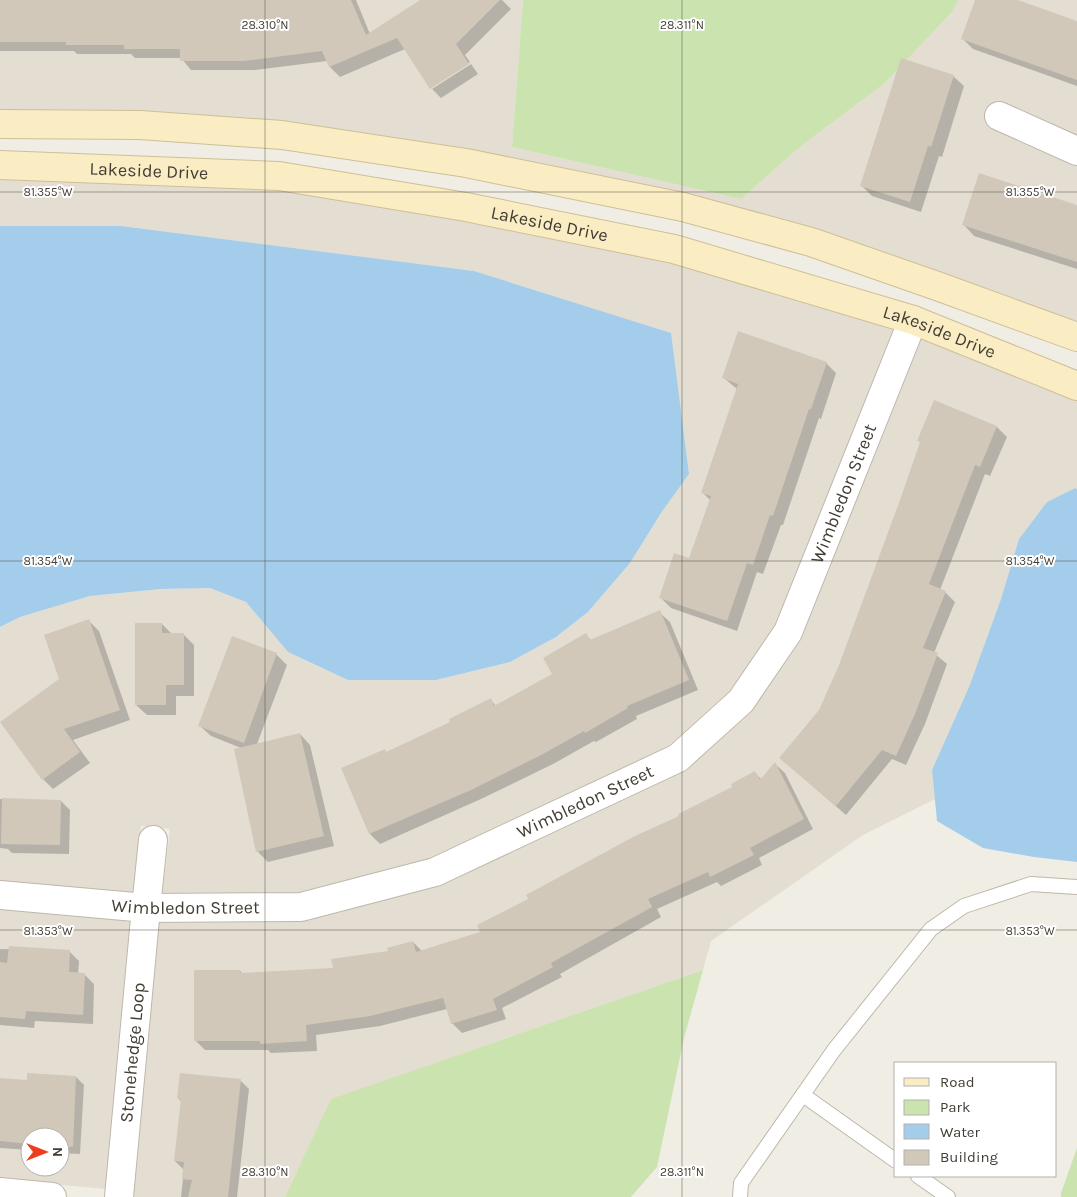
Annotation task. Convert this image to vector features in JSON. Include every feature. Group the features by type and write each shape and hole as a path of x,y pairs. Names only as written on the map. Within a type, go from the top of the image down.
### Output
{"street":[{"path":"999,116 1077,150"},
{"path":"0,124 140,125 282,135 466,163 684,207 811,242 1077,337"},
{"name":"Lakeside Drive","path":"0,165 278,176 457,206 674,248 913,320 1077,386"},
{"name":"Wimbledon Street","path":"0,895 146,908 301,907 435,872 678,758 741,701 788,632 913,320"},
{"name":"Stonehedge Loop","path":"119,1197 153,840"},
{"path":"0,1192 52,1197"}],"lane":[{"path":"740,1197 741,1183 834,1050 931,929 964,906 1031,884 1077,887"},
{"path":"803,1096 894,1159"},
{"path":"919,1177 948,1197"}],"shaded area":[{"path":"0,0 523,0 512,147 741,199 801,146 885,83 952,12 958,0 1077,0 1077,323 687,195 0,111"},
{"path":"0,178 277,189 463,220 670,261 894,328 775,626 729,693 669,748 429,860 299,894 162,895 170,829 141,826 133,894 0,882 0,627 20,617 90,596 161,589 210,588 246,602 288,652 348,680 436,680 510,662 556,637 588,612 630,563 661,513 689,474 670,333 474,271 121,226 0,226"},
{"path":"922,337 1077,400 1077,489 1075,488 1047,502 1019,539 1001,599 969,687 932,770 935,799 863,835 711,941 703,970 332,1099 285,1197 133,1197 159,921 439,885 688,767 753,708 801,638"},
{"path":"0,908 130,920 105,1189 0,1179"}],"green space":[{"path":"523,0 958,0 952,12 885,83 801,146 741,199 512,147"},
{"path":"703,970 684,1038 657,1167 631,1197 285,1197 331,1099"},
{"path":"1077,1148 1077,1197 1061,1197 1061,1193"}],"water":[{"path":"0,226 121,226 474,271 671,333 689,474 661,513 630,563 588,612 556,637 510,662 436,680 348,680 288,652 246,602 210,588 161,589 90,596 20,617 0,627"},
{"path":"1075,488 1077,489 1077,862 983,848 937,821 932,770 969,687 1001,599 1019,539 1047,502"}],"building":[{"path":"0,0 351,0 366,35 420,0 500,0 456,44 469,64 430,89 397,38 329,67 322,51 244,61 180,61 180,49 124,49 124,45 66,45 66,42 0,42"},
{"path":"975,0 1018,0 1077,21 1077,80 961,39"},
{"path":"901,58 954,75 931,147 928,146 910,202 860,186"},
{"path":"979,173 1077,205 1077,262 962,225"},
{"path":"738,331 827,362 773,516 770,515 753,565 747,563 727,621 659,598 674,553 689,558 711,496 701,493 738,384 722,378"},
{"path":"934,400 997,426 980,467 975,465 929,584 946,591 923,648 938,653 915,714 896,756 882,750 836,806 779,758 819,710 839,665 900,500 920,442 917,441"},
{"path":"660,610 689,680 627,706 628,708 585,733 584,731 471,790 369,834 341,768 385,749 386,752 450,722 449,719 491,698 494,706 552,674 543,658 586,633 590,640"},
{"path":"89,619 120,710 64,729 80,752 42,780 0,722 59,679 44,635"},
{"path":"135,623 162,623 162,633 184,633 184,685 166,685 166,705 135,705"},
{"path":"232,636 277,653 244,743 198,726"},
{"path":"300,733 324,836 256,852 234,749"},
{"path":"775,762 804,819 750,848 754,855 710,877 708,872 648,899 652,907 551,963 553,967 493,999 497,1010 451,1024 443,998 370,1016 306,1025 307,1041 260,1044 260,1041 194,1041 194,970 240,970 240,973 333,968 331,959 388,951 387,948 413,941 416,952 480,932 477,925 528,899 526,895 635,836 679,816 678,814 732,787 731,784 755,771 760,780"},
{"path":"2,798 61,800 60,845 1,844"},
{"path":"9,946 70,950 69,972 85,973 83,1015 26,1011 25,1019 0,1017 0,962 7,963"},
{"path":"27,1073 76,1076 73,1147 70,1147 70,1127 20,1127 20,1143 0,1141 0,1078 27,1080"},
{"path":"180,1073 241,1079 228,1197 188,1197 192,1180 182,1179 184,1162 174,1161 181,1099 177,1098"}]}
